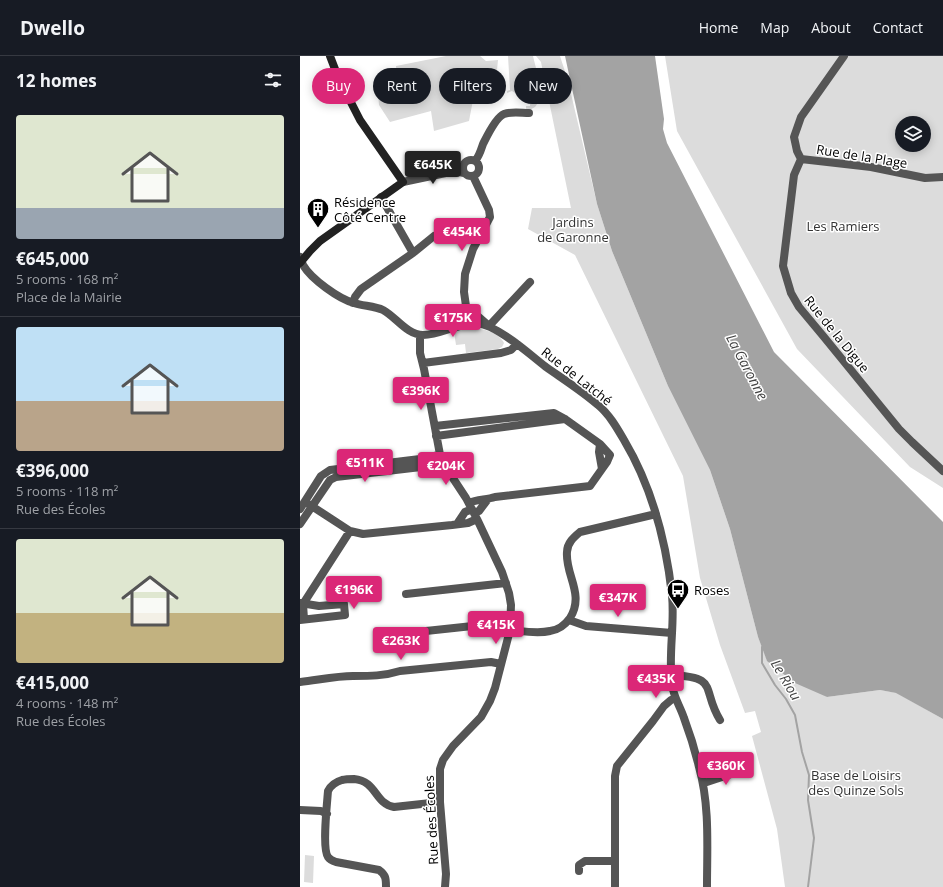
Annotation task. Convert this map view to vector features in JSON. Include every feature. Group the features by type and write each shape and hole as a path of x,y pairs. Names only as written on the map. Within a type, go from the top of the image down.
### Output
{"street":[{"path":"330,56 338,77 360,120 403,182"},
{"name":"Rue de la Plage","path":"844,56 801,117 794,137 797,151 801,159 871,167 924,178 943,177"},
{"path":"475,161 486,139 498,119 503,114 529,113"},
{"name":"Rue de la Digue","path":"801,159 794,176 783,266 791,293 799,307 899,428 943,471"},
{"path":"464,173 462,167 465,163 470,160 475,161"},
{"path":"420,334 411,331 382,309 344,300 330,291 308,271 301,260 320,241 403,182 455,171 464,173 468,176 473,176 479,169 475,161"},
{"path":"452,328 464,313 466,306 464,292 465,274 473,249 490,217 489,210 473,176"},
{"path":"381,197 413,254"},
{"path":"353,303 355,297 361,289 413,254 434,236"},
{"path":"466,306 489,326 530,282"},
{"name":"Rue de Latché","path":"420,334 433,333 476,323 489,326 516,344 599,406 617,429 633,455 656,514 667,556 673,608 672,679 676,701 683,715 704,783 707,846 706,887"},
{"name":"Rue des Écoles","path":"420,334 420,353 442,464 473,511 502,572 511,606 510,626 495,688 481,717 460,738 443,760 440,769 440,802 446,874 445,887"},
{"path":"423,363 501,353 511,350 516,344"},
{"path":"308,504 350,530 363,534 468,523 479,499 590,486 602,469 599,452 600,444 554,413 435,426"},
{"path":"436,436 565,419"},
{"path":"382,467 439,455"},
{"path":"300,524 321,476 330,470 382,467 421,468 442,464"},
{"path":"300,509 308,504"},
{"path":"457,524 465,512 473,511"},
{"path":"398,634 510,626 540,632 549,632 564,625 569,620 573,612 576,598 567,551 574,536 580,532 656,514"},
{"path":"302,604 319,606 344,604 345,616 302,619 302,604 350,530"},
{"path":"406,594 506,583"},
{"path":"569,620 586,626 672,633"},
{"path":"300,682 354,676 364,677 400,671 485,662 501,664"},
{"path":"672,679 680,683 692,678 701,679 706,684 716,714 720,720"},
{"path":"615,887 616,770 621,760 664,706 671,700 676,701"},
{"path":"704,783 743,770"},
{"path":"386,887 384,874 379,870 336,862 328,857 326,847 328,792 330,786 334,783 348,779 362,780 368,783 383,802 394,807 440,802"},
{"path":"300,810 327,814"},
{"path":"579,871 579,865 585,861 615,861"}],"green space":[{"path":"446,56 480,56 486,61 498,60 497,68 439,68 439,104 472,104 469,121 434,131 431,111 390,122 379,105 431,104 431,68 396,68 396,66"},
{"path":"508,56 533,56 536,68 514,68 514,92 512,91 507,93 507,91 510,90"},
{"name":"Base de Loisirs des Quinze Sols","path":"536,56 560,56 564,68 542,68 541,62"},
{"name":"Les Ramiers","path":"665,56 943,56 943,488 910,467 797,349 677,131"},
{"name":"Base de Loisirs des Quinze Sols","path":"572,98 597,204 612,251 668,386 710,470 730,529 758,637 767,660 827,697 880,690 897,693 943,719 943,887 785,887 777,829 752,736 761,732 755,711 745,713 720,645 700,578 683,476 575,255 528,229 532,208 571,208 550,104 572,104"},
{"path":"530,104 537,104 535,107 526,111 526,106 530,106"},
{"path":"470,328 494,333 502,339 504,343 502,347 498,349 466,353 465,344 456,345 454,332"},
{"path":"305,855 314,856 313,883 304,882"}],"water":[{"name":"La Garonne","path":"565,56 655,56 664,119 663,129 667,143 774,352 943,522 943,719 896,693 880,690 827,697 795,683 767,661 758,637 730,529 710,470 668,386 612,251 597,204 572,88 572,68 568,68"}],"waterway":[{"name":"Le Riou","path":"762,647 762,663 795,715 802,752 809,775 808,800 814,838 808,887"}],"place":[{"name":"Résidence Côté Centre","path":"318,228"},
{"name":"Roses","path":"678,610"}],"park label":[{"name":"Jardins de Garonne","path":"573,230"}]}
